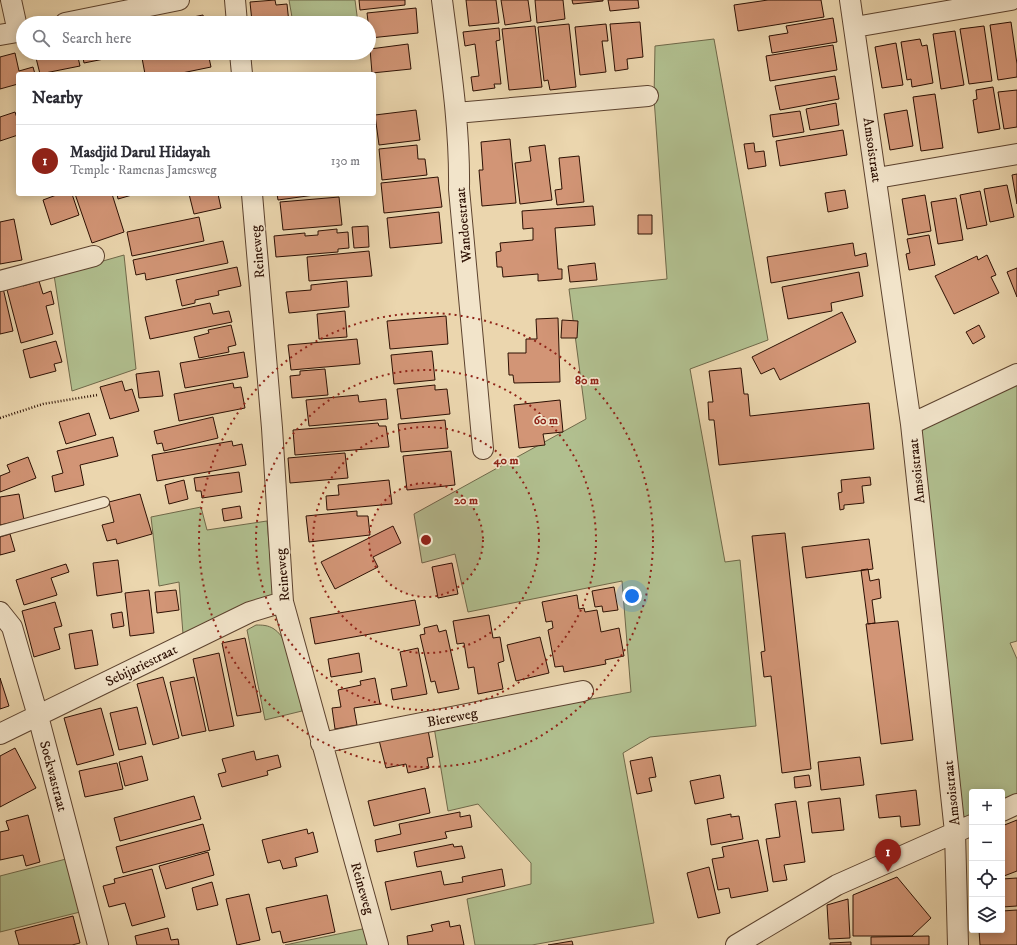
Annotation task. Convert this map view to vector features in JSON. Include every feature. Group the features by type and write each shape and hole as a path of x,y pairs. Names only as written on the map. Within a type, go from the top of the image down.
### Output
{"street":[{"path":"11,0 14,33"},
{"path":"96,16 155,3 179,0"},
{"path":"235,0 236,16"},
{"name":"Wandoestraat","path":"442,0 456,113 459,155 459,189 483,449"},
{"name":"Amsoistraat","path":"850,0 877,178 911,424 964,828 958,945"},
{"path":"854,27 1011,0"},
{"path":"241,60 242,72"},
{"path":"456,113 648,96"},
{"path":"877,178 1017,154"},
{"name":"Reineweg","path":"252,196 272,428 283,602 378,945"},
{"path":"0,281 94,256"},
{"path":"911,424 1017,374"},
{"name":"Sebijariestraat","path":"0,734 250,612 283,602"},
{"name":"Soekwastraat","path":"0,612 12,627 38,716 98,945"},
{"name":"Biereweg","path":"321,743 583,691"},
{"path":"1005,810 1017,804"},
{"path":"736,945 837,885 964,828"}],"lane":[{"path":"0,531 104,502"}],"path":[{"path":"0,418 43,404 97,395"}],"green space":[{"path":"289,0 355,0 357,16 292,16"},
{"path":"714,39 768,340 690,369 725,562 740,560 756,726 650,737 623,753 654,923 532,945 475,945 467,899 531,884 531,863 478,804 448,811 434,727 631,692 622,581 468,612 455,554 422,563 414,514 586,419 569,289 667,279 654,98 655,46"},
{"path":"124,255 136,369 72,391 54,275"},
{"path":"1017,383 1017,641 1010,643 1017,659 1017,798 1005,804 1005,789 969,789 969,817 962,816 919,441 922,425"},
{"path":"201,507 207,530 267,521 274,600 183,634 179,582 159,586 151,517"},
{"path":"256,625 263,625 274,629 286,644 293,666 302,711 265,720 247,630"},
{"path":"66,859 80,912 0,932 0,876"},
{"path":"367,928 371,945 285,945"}],"building":[{"path":"275,0 276,5 287,4 288,16 251,16 250,2"},
{"path":"359,0 405,0 405,5 360,10"},
{"path":"466,0 496,0 499,23 469,26"},
{"path":"501,0 528,0 531,21 505,25"},
{"path":"535,0 563,0 565,19 537,23"},
{"path":"572,0 603,0 603,1 573,4"},
{"path":"608,0 638,0 639,8 610,11"},
{"path":"768,0 821,0 824,17 738,31 734,5"},
{"path":"416,8 418,33 376,37 376,16 367,16 367,13"},
{"path":"833,18 837,42 772,53 769,36 788,33 786,26"},
{"path":"640,22 643,57 627,59 628,69 615,71 610,24"},
{"path":"1011,22 1017,64 1017,77 998,80 990,25"},
{"path":"569,24 576,87 550,90 548,80 544,81 538,27"},
{"path":"606,24 608,41 602,41 606,72 580,75 575,27"},
{"path":"535,26 542,87 509,90 502,29"},
{"path":"984,26 992,81 969,84 960,29"},
{"path":"499,28 500,40 496,41 501,84 494,84 495,88 473,91 471,77 479,76 475,44 465,46 463,32"},
{"path":"955,31 964,85 941,89 933,34"},
{"path":"920,39 922,46 927,45 933,83 912,87 911,79 907,80 901,42"},
{"path":"896,43 903,85 882,88 875,47"},
{"path":"408,44 411,69 372,72 371,60 376,60 376,48"},
{"path":"833,45 837,70 770,81 766,56"},
{"path":"15,53 19,71 33,67 34,72 16,72 16,85 0,89 0,57"},
{"path":"36,60 79,60 80,66 50,72 40,72"},
{"path":"83,60 99,60 84,63"},
{"path":"142,60 210,60 211,67 187,72 145,72"},
{"path":"835,76 839,99 780,110 775,86"},
{"path":"993,87 1000,129 978,133 973,100 977,99 976,90"},
{"path":"1017,90 1017,127 1004,129 998,92"},
{"path":"935,94 943,148 921,151 913,97"},
{"path":"836,103 839,125 810,130 806,109"},
{"path":"416,110 420,140 379,145 376,115"},
{"path":"907,110 913,146 890,150 884,114"},
{"path":"800,111 804,132 773,137 770,115"},
{"path":"15,112 16,136 0,141 0,117"},
{"path":"843,130 847,155 780,166 776,141"},
{"path":"510,139 516,203 482,206 479,170 483,170 481,142"},
{"path":"754,143 755,152 764,151 766,166 748,169 744,144"},
{"path":"417,145 418,159 425,159 427,175 382,180 379,149"},
{"path":"545,145 552,200 520,204 515,163 531,161 529,147"},
{"path":"579,156 584,202 557,205 555,190 562,189 559,158"},
{"path":"1017,174 1017,204 1012,175"},
{"path":"438,177 442,207 384,213 381,183"},
{"path":"1007,185 1014,217 990,222 984,189"},
{"path":"845,190 848,208 828,212 825,193"},
{"path":"980,191 987,225 967,229 960,195"},
{"path":"925,195 931,231 908,235 902,199"},
{"path":"54,196 73,196 79,215 51,225 43,200"},
{"path":"76,196 113,196 124,232 92,243"},
{"path":"117,196 128,196 118,199"},
{"path":"190,196 218,196 221,208 194,214"},
{"path":"277,196 307,196 278,200"},
{"path":"339,197 342,225 283,230 280,202"},
{"path":"956,198 963,240 938,244 931,202"},
{"path":"593,206 595,225 555,228 558,269 562,269 562,279 538,281 538,274 503,277 502,267 497,267 496,252 501,251 500,243 533,240 533,228 523,229 522,211"},
{"path":"439,212 442,243 390,248 387,218"},
{"path":"638,215 652,215 652,234 638,234"},
{"path":"199,217 204,241 132,256 127,232"},
{"path":"14,219 22,260 0,264 0,222"},
{"path":"368,226 369,247 354,248 352,227"},
{"path":"337,229 337,233 348,232 349,248 338,249 338,252 276,257 274,236 305,233 305,236 318,235 318,231"},
{"path":"929,235 935,265 909,270 906,254 910,253 907,239"},
{"path":"223,241 228,263 146,280 145,273 136,275 133,260"},
{"path":"853,243 855,256 866,253 868,266 771,283 767,257"},
{"path":"369,251 372,276 309,281 307,257"},
{"path":"987,255 996,275 991,277 999,293 954,314 935,276 977,256 978,260"},
{"path":"595,263 597,280 570,282 568,266"},
{"path":"237,267 241,286 218,291 219,295 195,300 195,303 182,306 176,280"},
{"path":"1017,268 1017,297 1007,272"},
{"path":"859,272 863,296 831,303 832,311 788,319 782,287"},
{"path":"39,281 43,294 51,291 54,304 46,306 53,334 21,343 6,286 21,282 23,286"},
{"path":"347,281 349,307 289,313 286,292 311,290 311,285"},
{"path":"3,288 13,331 0,334 0,289"},
{"path":"210,303 213,314 229,311 232,322 150,339 145,317"},
{"path":"345,311 347,337 319,339 317,314"},
{"path":"842,312 856,342 780,380 774,368 761,374 752,357"},
{"path":"446,316 448,344 390,349 387,321"},
{"path":"558,318 560,382 514,383 513,375 509,375 508,353 526,353 526,339 537,339 536,319"},
{"path":"562,320 578,321 577,338 561,338"},
{"path":"231,325 236,345 228,347 229,352 199,358 194,337 209,333 208,330"},
{"path":"979,325 985,337 973,344 966,332"},
{"path":"357,339 360,364 291,370 288,345"},
{"path":"56,341 62,362 54,364 56,371 30,378 23,350"},
{"path":"432,351 435,380 394,384 391,355"},
{"path":"244,352 248,377 185,388 180,363"},
{"path":"741,368 744,394 748,394 750,416 869,403 874,449 719,465 714,420 709,420 708,402 713,402 709,371"},
{"path":"325,369 328,395 292,398 290,376 300,375 300,371"},
{"path":"159,371 163,396 139,398 136,374"},
{"path":"122,381 125,391 132,389 139,411 110,419 100,387"},
{"path":"233,383 234,388 241,387 245,408 179,421 174,394"},
{"path":"435,385 435,390 447,389 450,414 401,419 397,389"},
{"path":"358,395 359,402 386,399 388,419 309,426 306,400"},
{"path":"560,400 563,432 543,434 545,445 519,448 514,405"},
{"path":"89,413 96,435 66,444 59,422"},
{"path":"213,417 218,438 164,451 162,443 157,444 154,431"},
{"path":"445,420 448,448 401,452 398,424"},
{"path":"378,423 379,426 386,426 389,447 295,455 293,430"},
{"path":"113,437 118,456 80,465 84,485 55,492 52,476 63,473 57,451"},
{"path":"232,441 233,446 242,444 246,465 157,481 152,455"},
{"path":"451,451 455,485 407,490 403,456"},
{"path":"345,453 348,478 290,483 288,458"},
{"path":"28,457 36,478 0,492 0,476 10,472 7,465"},
{"path":"239,472 242,492 202,498 201,491 196,491 194,478"},
{"path":"870,477 871,485 862,486 864,503 844,505 844,509 840,510 838,493 842,492 841,480"},
{"path":"184,480 188,499 169,504 165,485"},
{"path":"389,480 392,504 327,510 326,496 339,495 338,485"},
{"path":"19,494 24,520 0,525 0,497"},
{"path":"140,494 152,534 117,544 116,539 107,541 102,525 114,522 109,502"},
{"path":"240,506 242,518 224,521 222,509"},
{"path":"357,511 357,516 368,516 370,535 309,542 306,516"},
{"path":"393,526 401,543 373,557 378,567 335,589 321,562"},
{"path":"785,533 811,769 782,773 771,676 764,677 761,652 765,651 752,536"},
{"path":"10,534 15,551 0,555 0,537"},
{"path":"869,539 873,569 806,578 802,547"},
{"path":"118,560 122,592 97,596 93,563"},
{"path":"452,563 458,594 438,598 432,567"},
{"path":"66,564 69,572 51,578 57,595 24,605 16,580"},
{"path":"868,569 870,581 879,579 881,598 872,600 875,623 868,624 861,570"},
{"path":"614,587 618,610 603,612 602,606 595,607 592,591"},
{"path":"149,590 154,633 130,636 125,593"},
{"path":"176,590 179,610 157,613 155,592"},
{"path":"577,595 579,609 584,608 585,612 597,610 601,632 619,628 624,656 605,660 606,664 564,672 563,666 555,667 548,630 553,628 552,621 546,622 542,602"},
{"path":"415,600 420,625 315,644 310,618"},
{"path":"55,602 62,626 54,628 60,649 34,657 22,611"},
{"path":"122,612 124,626 113,628 111,614"},
{"path":"489,615 493,638 500,637 504,661 498,663 503,689 478,694 474,667 468,668 464,643 457,644 453,621"},
{"path":"898,621 913,740 881,744 866,624"},
{"path":"437,625 439,632 446,630 459,689 438,693 435,681 431,682 420,635 425,634 424,628"},
{"path":"92,630 98,665 75,669 69,634"},
{"path":"540,637 549,673 516,681 507,645"},
{"path":"245,638 261,712 237,716 222,643"},
{"path":"418,648 427,694 393,700 391,689 407,686 400,652"},
{"path":"219,653 234,726 209,731 193,659"},
{"path":"359,653 362,672 331,677 328,659"},
{"path":"163,677 179,738 153,745 137,684"},
{"path":"194,677 206,731 182,736 170,682"},
{"path":"0,678 9,706 0,709"},
{"path":"375,678 380,704 354,708 357,725 335,729 332,708 341,707 338,690 361,685 360,681"},
{"path":"137,707 146,744 119,750 110,713"},
{"path":"101,708 114,755 77,765 64,718"},
{"path":"428,730 433,757 427,758 429,768 408,773 406,764 386,768 379,740"},
{"path":"15,748 36,788 0,807 0,756"},
{"path":"254,751 256,760 278,755 281,767 267,771 268,775 222,787 218,774 226,772 222,759"},
{"path":"142,756 148,780 125,786 119,762"},
{"path":"652,757 656,777 649,778 652,791 637,794 630,761"},
{"path":"860,757 864,785 821,790 818,762"},
{"path":"117,763 123,789 85,797 79,771"},
{"path":"720,775 724,798 695,804 690,781"},
{"path":"809,775 811,786 795,788 794,777"},
{"path":"425,788 430,813 374,826 368,801"},
{"path":"916,790 920,825 901,827 900,816 879,818 876,795"},
{"path":"194,796 201,819 120,841 114,818"},
{"path":"840,798 844,830 812,833 808,802"},
{"path":"796,801 805,862 784,865 787,880 773,882 766,839 780,837 775,804"},
{"path":"460,812 460,817 470,815 472,827 445,832 447,838 377,852 375,840 401,834 399,824"},
{"path":"731,814 731,817 739,816 743,839 711,845 707,819"},
{"path":"28,815 40,862 26,866 23,855 0,860 0,832 9,830 6,821"},
{"path":"1017,820 1017,871 1005,876 1005,825"},
{"path":"203,824 210,850 123,873 116,847"},
{"path":"307,829 308,834 313,832 318,852 295,858 297,866 283,869 280,860 268,863 262,840"},
{"path":"758,840 768,891 731,898 729,888 718,890 712,859 724,857 722,847"},
{"path":"453,844 454,847 462,846 465,858 417,867 414,852"},
{"path":"208,852 214,875 166,889 159,866"},
{"path":"709,867 720,913 698,918 687,873"},
{"path":"152,869 165,917 132,926 125,903 109,907 103,886 115,883 114,879"},
{"path":"502,869 505,886 391,910 385,882 441,871 444,885 463,882 462,877"},
{"path":"897,877 931,918 912,936 853,936 853,895"},
{"path":"1017,878 1017,906 1005,907 1005,879"},
{"path":"212,882 218,905 197,910 192,888"},
{"path":"249,894 260,940 237,945 226,899"},
{"path":"327,895 335,932 283,943 280,931 272,933 266,908"},
{"path":"848,899 850,938 829,939 827,905"},
{"path":"1017,910 1017,945 980,945 979,933 1005,933 1005,911"},
{"path":"73,916 80,943 72,945 19,945 15,931"},
{"path":"449,921 450,927 460,925 464,945 408,945 407,936 433,931 431,925"},
{"path":"168,928 171,940 178,939 179,945 137,945 135,936"},
{"path":"929,936 929,945 871,945 871,937"},
{"path":"572,941 573,945 548,945"},
{"path":"851,942 851,945 830,945 830,943"}],"place":[{"name":"Masdjid Darul Hidayah","path":"888,872"}]}
